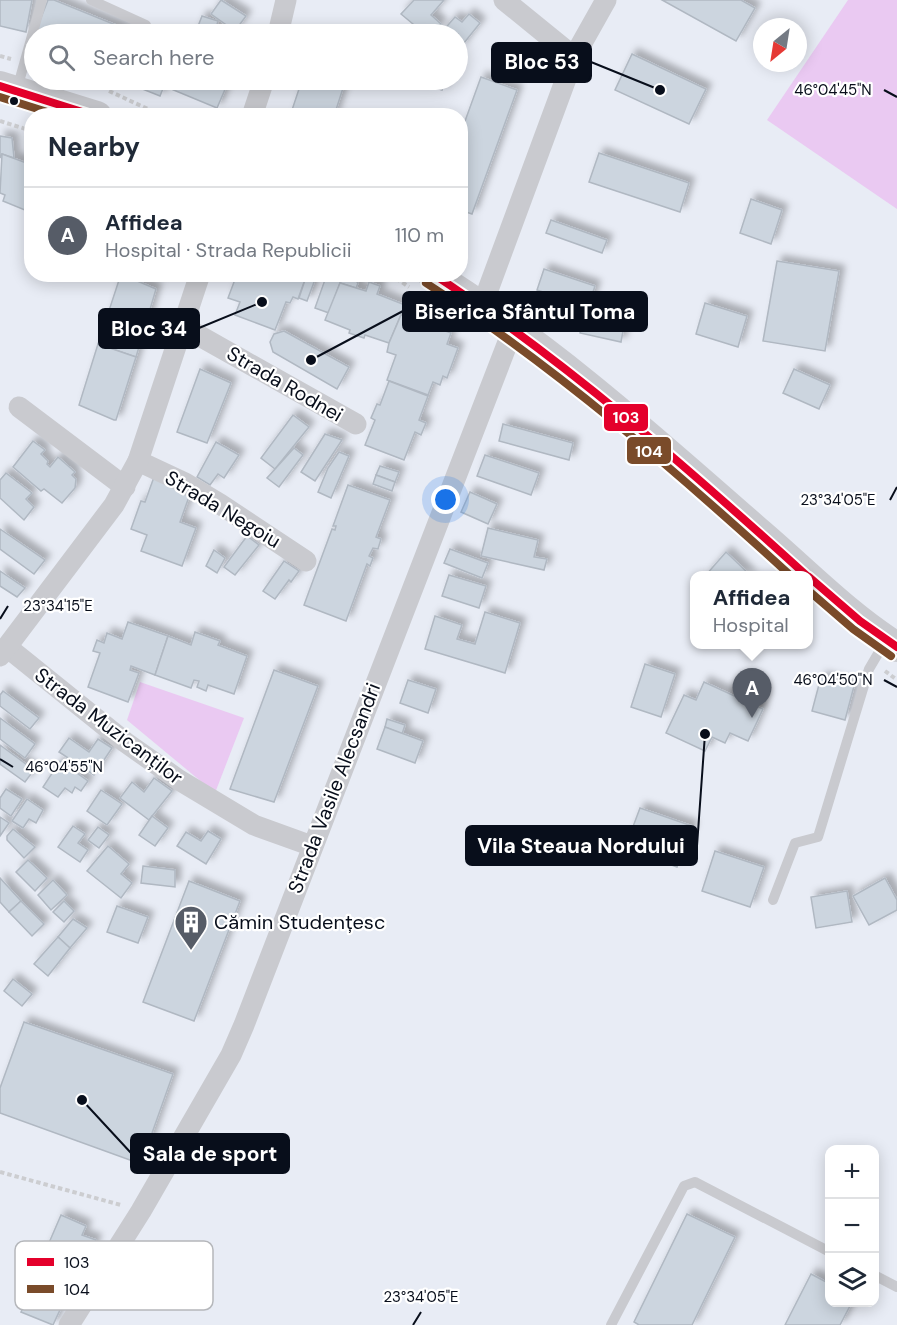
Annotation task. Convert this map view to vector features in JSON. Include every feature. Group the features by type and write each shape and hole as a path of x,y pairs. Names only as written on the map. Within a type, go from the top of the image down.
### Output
{"main road":[{"path":"9,88 73,108"},
{"path":"444,282 482,306 563,366 804,571"},
{"path":"813,579 892,644"}],"street":[{"path":"280,24 286,0"},
{"path":"504,0 574,57"},
{"path":"482,306 574,57 606,0"},
{"path":"255,108 261,90"},
{"path":"4,651 114,505 125,487 138,461 197,282"},
{"name":"Strada Rodnei","path":"182,326 356,424"},
{"name":"Strada Vasile Alecsandri","path":"122,1241 231,1055 513,329"},
{"path":"19,407 125,487"},
{"name":"Strada Negoiu","path":"138,461 185,483 306,561"},
{"name":"Strada Muzicanților","path":"4,651 179,780 254,825 312,846"},
{"name":"Strada Vasile Alecsandri","path":"69,1325 78,1310"}],"lane":[{"path":"33,24 42,0"},
{"path":"91,0 144,24"},
{"path":"9,88 24,48"},
{"path":"773,900 795,843 818,837 869,669 892,644"},
{"path":"611,1325 684,1186 695,1182 825,1249"},
{"path":"879,1278 897,1287"}],"path":[{"path":"105,90 145,108"},
{"path":"0,121 24,128"},
{"path":"0,1172 141,1210"}],"shaded area":[{"path":"848,0 897,0 897,209 767,120 799,72 807,72 807,61"},
{"path":"140,682 244,718 215,793 127,720"}],"building":[{"path":"0,0 32,0 28,24 24,24 24,32 0,26"},
{"path":"48,0 54,0 113,24 39,24"},
{"path":"221,0 246,16 240,24 225,24 211,14"},
{"path":"414,0 444,0 431,15 441,24 413,24 401,14"},
{"path":"662,0 741,0 755,8 736,41"},
{"path":"469,14 480,23 468,38 468,24 449,24 455,17 462,22"},
{"path":"202,16 218,21 217,24 199,24"},
{"path":"632,54 706,89 689,124 615,90"},
{"path":"481,77 517,90 472,214 468,213 468,113"},
{"path":"145,90 162,90 160,96"},
{"path":"174,90 225,90 217,108"},
{"path":"299,90 342,90 337,108 293,108"},
{"path":"0,136 12,138 14,158 2,154 0,158"},
{"path":"599,153 689,183 680,212 589,182"},
{"path":"2,154 24,162 24,210 3,201 5,195 0,193"},
{"path":"751,199 782,210 771,244 740,233"},
{"path":"551,220 607,240 602,253 546,233"},
{"path":"777,261 839,271 825,351 763,341"},
{"path":"544,269 595,286 588,307 537,290"},
{"path":"118,282 140,282 156,289 136,357 98,344"},
{"path":"234,282 304,282 298,299 293,297 290,303 286,302 275,330 235,315 240,302 228,298"},
{"path":"304,282 314,282 307,301 299,298"},
{"path":"324,282 358,283 356,288 340,283 329,313 315,308"},
{"path":"369,282 380,286 377,294 405,305 389,343 365,335 364,338 349,333 350,330 325,320 340,283 366,291"},
{"path":"705,303 747,316 738,347 696,334"},
{"path":"585,311 625,320 621,342 580,333"},
{"path":"401,315 451,333 447,344 458,348 447,378 443,376 440,385 433,382 428,395 387,380 396,355 387,352"},
{"path":"284,331 349,367 337,389 273,352 270,342 274,334"},
{"path":"98,344 136,357 116,420 79,405"},
{"path":"200,369 231,383 207,443 177,432"},
{"path":"794,369 830,385 819,409 783,393"},
{"path":"389,381 428,396 419,420 426,423 421,435 415,432 404,460 365,445 375,420 371,418 377,404 380,405"},
{"path":"293,415 309,427 275,469 261,458"},
{"path":"503,424 573,443 569,460 499,441"},
{"path":"325,434 342,440 315,481 301,472"},
{"path":"33,441 45,450 41,454 50,467 58,457 75,472 72,475 76,479 75,488 62,503 44,489 41,491 13,467"},
{"path":"216,442 239,455 224,478 218,474 210,485 197,477"},
{"path":"294,448 303,455 279,487 267,478"},
{"path":"339,452 349,456 331,498 318,492 328,468"},
{"path":"485,455 539,473 531,495 477,476"},
{"path":"380,466 399,472 395,482 376,475"},
{"path":"6,473 32,493 26,499 34,507 24,520 0,498 0,480"},
{"path":"376,475 395,482 392,491 373,484"},
{"path":"154,477 191,491 180,522 196,528 182,566 141,551 147,535 131,529 141,501 145,502"},
{"path":"348,485 390,500 376,537 381,539 378,549 373,548 369,556 373,558 370,566 367,564 346,621 304,605 332,529 335,530 336,526 333,526"},
{"path":"470,492 497,504 488,524 461,512"},
{"path":"488,528 538,540 534,557 547,559 544,570 481,556"},
{"path":"0,529 45,560 34,574 0,549"},
{"path":"247,536 259,545 235,575 224,567"},
{"path":"450,549 488,563 482,578 444,563"},
{"path":"214,550 225,558 217,573 206,566"},
{"path":"726,552 746,571 709,571"},
{"path":"284,561 299,571 275,599 263,591"},
{"path":"0,571 25,588 17,597 0,586"},
{"path":"449,575 486,586 479,608 442,596"},
{"path":"485,612 520,623 505,673 425,649 435,616 462,625 457,639 475,644"},
{"path":"128,622 168,636 155,675 131,666 130,670 139,673 128,702 88,687 100,653 93,651 97,640 104,643 107,633 122,639"},
{"path":"195,632 220,641 218,645 247,656 234,694 208,685 206,691 197,687 199,681 194,680 191,688 155,675 168,636 191,645"},
{"path":"645,664 675,674 661,717 631,707"},
{"path":"274,670 318,686 274,802 230,789"},
{"path":"821,677 854,686 845,720 812,711"},
{"path":"408,680 436,689 428,713 400,703"},
{"path":"704,682 763,709 748,741 730,733 725,743 712,737 705,751 666,733 684,695 696,700"},
{"path":"3,691 39,718 30,729 0,706 0,695"},
{"path":"0,718 35,744 25,758 0,739"},
{"path":"387,719 405,725 402,734 385,727"},
{"path":"385,727 423,741 415,763 377,749"},
{"path":"69,738 89,752 98,739 112,748 94,775 59,752"},
{"path":"0,745 34,770 25,782 0,764"},
{"path":"60,761 88,781 81,791 75,787 72,793 65,788 58,797 43,787"},
{"path":"154,778 172,791 149,820 120,798 132,782 144,792"},
{"path":"6,789 22,799 11,816 0,808 0,798"},
{"path":"101,790 122,804 107,825 87,811"},
{"path":"27,799 43,810 36,823 29,819 23,828 12,821"},
{"path":"640,808 692,826 677,867 625,848"},
{"path":"152,816 168,828 155,846 139,835"},
{"path":"0,817 9,823 0,836"},
{"path":"73,826 85,834 78,843 88,850 80,862 58,847"},
{"path":"98,827 109,835 99,848 88,840"},
{"path":"13,829 35,847 24,858 7,840 7,836"},
{"path":"208,831 221,839 206,864 177,846 186,832 201,841"},
{"path":"108,846 129,864 121,874 132,883 121,898 87,871"},
{"path":"715,851 764,867 750,907 702,891"},
{"path":"28,860 47,878 35,891 16,872"},
{"path":"143,866 175,870 175,887 141,883"},
{"path":"0,878 21,901 9,912 0,902"},
{"path":"885,878 897,900 897,910 869,925 853,896"},
{"path":"53,880 67,895 51,910 38,895"},
{"name":"Cămin Studențesc","path":"189,881 240,901 194,1021 143,1002"},
{"path":"847,891 852,922 816,928 811,897"},
{"path":"21,901 44,924 32,936 9,912"},
{"path":"64,901 74,911 64,922 53,912"},
{"path":"117,906 148,917 138,943 107,932"},
{"path":"73,919 87,928 70,948 58,937"},
{"path":"58,937 70,948 48,976 34,964"},
{"path":"13,979 32,994 22,1006 4,991"},
{"path":"24,1022 173,1074 141,1164 0,1113 0,1088"},
{"path":"687,1214 735,1237 692,1325 639,1325 634,1322"},
{"path":"61,1215 86,1226 82,1235 96,1240 96,1241 50,1241"},
{"path":"811,1274 825,1281 825,1307 849,1307 840,1325 785,1325"},
{"path":"22,1310 60,1310 53,1325 21,1312"}],"transit line":[{"name":"103","path":"0,86 70,108"},
{"name":"104","path":"0,97 35,108"},
{"name":"103","path":"445,282 531,343 626,418 801,571"},
{"name":"104","path":"426,283 569,385 660,460 785,571"},
{"name":"103","path":"813,580 860,621 897,647"},
{"name":"104","path":"813,594 853,629 891,656"}],"place":[{"name":"Bloc 53","path":"660,90"},
{"name":"Bloc 34","path":"262,302"},
{"name":"Biserica Sfântul Toma","path":"311,360"},
{"name":"Affidea","path":"752,718"},
{"name":"Vila Steaua Nordului","path":"705,734"},
{"name":"Cămin Studențesc","path":"191,951"},
{"name":"Sala de sport","path":"82,1100"}]}
